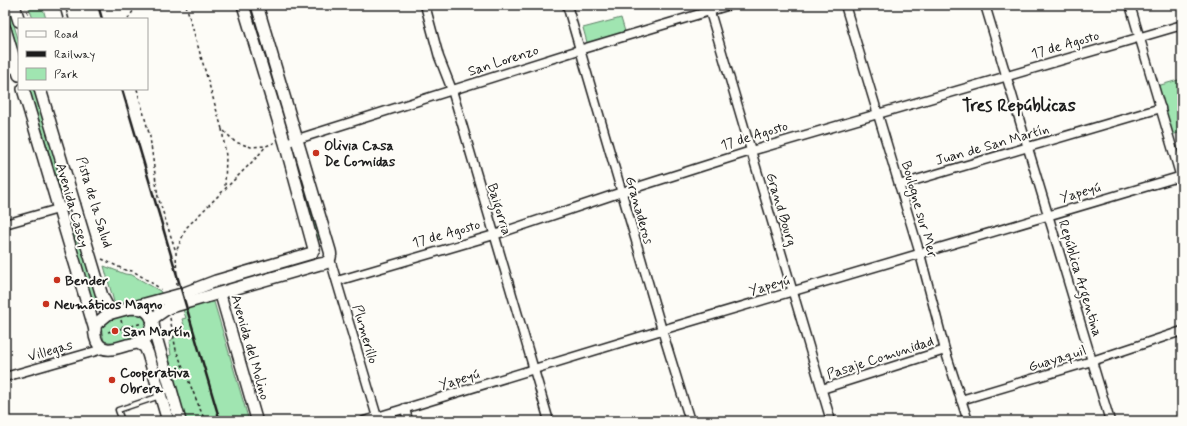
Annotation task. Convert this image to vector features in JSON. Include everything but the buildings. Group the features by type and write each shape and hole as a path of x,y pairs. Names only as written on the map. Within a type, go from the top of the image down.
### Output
{"main road":[{"path":"14,5 18,18"},
{"path":"243,5 284,141 313,251 314,260 326,257"},
{"path":"257,5 297,140 326,257"},
{"path":"5,28 18,69"},
{"name":"Avenida Casey","path":"23,90 95,336 98,344 103,348"},
{"name":"Avenida Casey","path":"40,90 76,204 102,296 120,311"},
{"path":"103,348 110,349 144,340 150,332 152,321 166,303 177,295 216,281 313,251 319,246 326,246 326,257"},
{"path":"94,330 96,324 108,314 220,293 326,257"},
{"name":"Avenida del Molino","path":"216,281 220,293"},
{"path":"120,311 141,308 149,313 180,421"},
{"path":"133,344 145,347 168,421"}],"street":[{"name":"Baigorria","path":"425,5 439,57 452,90 549,421"},
{"name":"Granaderos","path":"567,5 579,50 690,421"},
{"name":"San Lorenzo","path":"284,141 297,140 709,8 730,5"},
{"name":"Boulogne sur Mer","path":"845,5 920,254 945,350 968,421"},
{"name":"República Argentina","path":"985,5 1110,421"},
{"path":"1130,5 1182,178"},
{"name":"Grand Bourg","path":"709,8 831,421"},
{"name":"17 de Agosto","path":"337,281 494,235 751,151 1182,25"},
{"path":"5,70 18,69"},
{"name":"Juan de San Martín","path":"899,185 1161,108"},
{"name":"Yapeyú","path":"364,421 1048,215 1182,178"},
{"path":"5,224 76,204"},
{"name":"Plumerillo","path":"326,257 337,281 377,417"},
{"name":"Avenida del Molino","path":"220,293 257,421"},
{"name":"Guayaquil","path":"961,400 1092,361 1182,331"},
{"name":"Villegas","path":"5,377 103,348"},
{"name":"Pasaje Comunidad","path":"822,389 945,350"},
{"path":"405,408 408,421"}],"lane":[{"path":"62,5 66,18"},
{"path":"122,421 118,410 160,396"}],"path":[{"path":"26,5 30,18"},
{"path":"129,18 136,5"},
{"path":"186,5 222,129 226,156 226,188"},
{"path":"136,90 150,137 158,197 176,252 177,295"},
{"path":"222,129 235,142 251,147 266,146 284,141"},
{"path":"176,252 186,228 257,157 266,146"},
{"name":"Pista de la Salud","path":"100,253 102,260 125,270 133,271 161,288 166,303 176,350 205,421"},
{"path":"120,311 123,328 133,344"},
{"path":"108,332 152,321"}],"green space":[{"path":"5,5 8,5 18,39 18,52"},
{"path":"28,5 42,5 46,18 33,18"},
{"path":"254,11 285,117 282,118 251,12"},
{"path":"621,18 626,35 588,46 583,28"},
{"path":"1182,79 1182,132 1171,135 1157,86"},
{"path":"29,90 34,90 66,193 62,194"},
{"path":"295,154 321,238 319,240 316,239 293,156"},
{"path":"71,221 78,245 83,250 97,301 92,303 69,222"},
{"path":"309,261 238,284 236,280 294,263 298,264"},
{"path":"104,266 132,275 160,291 162,294 120,305 116,304 114,302"},
{"path":"214,302 249,421 186,421 168,356 171,355 169,343 184,325 182,319 186,318 182,307"},
{"path":"128,315 138,315 147,319 147,326 144,331 139,336 125,341 104,341 101,328 113,319"}],"railway":[{"path":"98,5 102,18"},
{"path":"122,90 220,421"}],"place":[{"name":"Olivia Casa De Comidas","path":"316,153"},
{"name":"Bender","path":"57,280"},
{"name":"Neumáticos Magno","path":"46,304"},
{"name":"San Martín","path":"115,331"},
{"name":"Cooperativa Obrera","path":"112,380"}],"district":[{"name":"Tres Repúblicas","path":"1019,105"}]}
